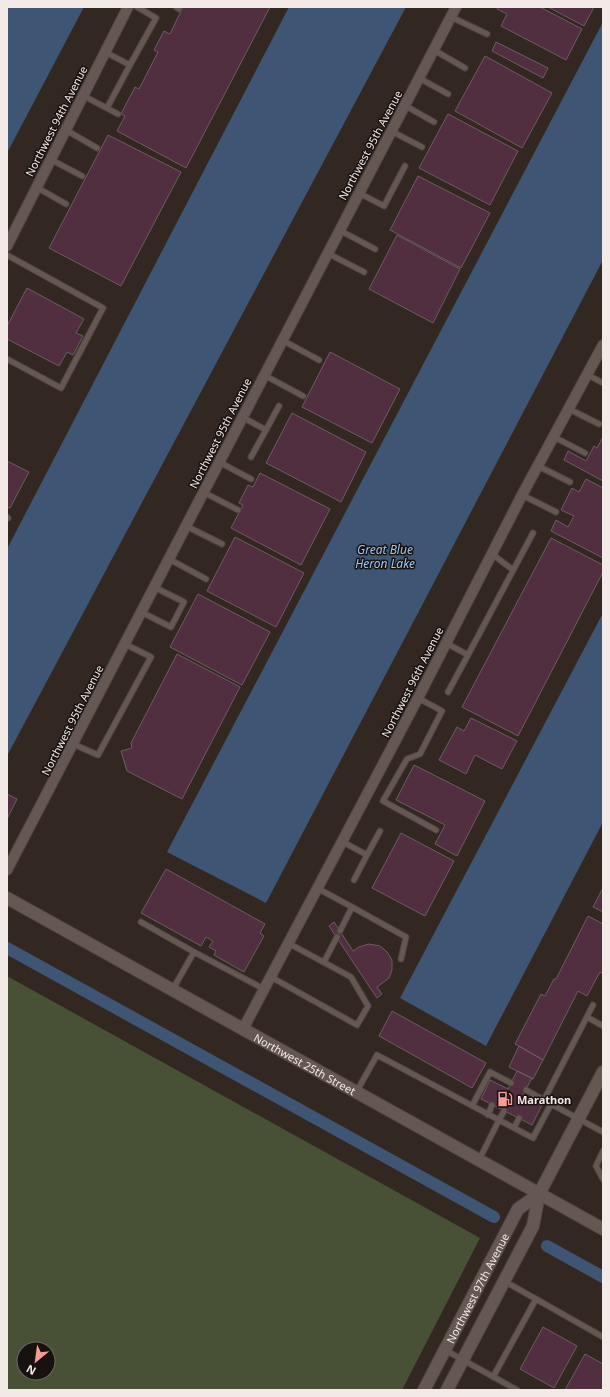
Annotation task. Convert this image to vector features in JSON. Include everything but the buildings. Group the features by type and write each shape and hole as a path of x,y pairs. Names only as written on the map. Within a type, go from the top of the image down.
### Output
{"main road":[{"name":"Northwest 25th Street","path":"7,898 603,1229"},
{"name":"Northwest 97th Avenue","path":"447,1390 533,1226 539,1194 603,1072"},
{"name":"Northwest 97th Avenue","path":"424,1390 518,1209 539,1194"}],"street":[{"name":"Northwest 94th Avenue","path":"7,246 82,95 128,7"},
{"name":"Northwest 95th Avenue","path":"7,870 10,856 73,744 456,7"},
{"name":"Northwest 96th Avenue","path":"243,1029 418,698 522,495 603,345"}],"lane":[{"path":"107,108 156,18 137,7"},
{"path":"451,17 486,34"},
{"path":"434,50 465,68"},
{"path":"105,52 130,65"},
{"path":"419,78 448,94"},
{"path":"82,95 118,114"},
{"path":"404,105 434,122"},
{"path":"65,130 97,148"},
{"path":"391,132 422,147"},
{"path":"50,159 82,176"},
{"path":"359,193 384,206 405,166"},
{"path":"36,187 66,204"},
{"path":"339,230 375,249"},
{"path":"327,253 364,272"},
{"path":"7,255 103,308 61,388 7,359"},
{"path":"282,340 319,360"},
{"path":"264,374 303,396"},
{"path":"588,375 603,383"},
{"path":"251,457 279,406"},
{"path":"569,409 599,424"},
{"path":"242,417 266,430"},
{"path":"554,437 585,453"},
{"path":"219,462 251,479"},
{"path":"538,466 570,482"},
{"path":"203,492 238,510"},
{"path":"522,495 556,512"},
{"path":"186,526 222,544"},
{"path":"448,692 533,533"},
{"path":"492,554 514,570"},
{"path":"169,559 206,579"},
{"path":"141,612 171,627 184,602 154,587"},
{"path":"446,643 468,655"},
{"path":"73,744 98,755 151,657 125,644"},
{"path":"418,698 442,710 420,754 407,759 383,802 436,830"},
{"path":"354,880 380,831"},
{"path":"342,842 367,855"},
{"path":"317,888 406,937 401,959"},
{"path":"340,931 352,907"},
{"path":"141,922 264,989"},
{"path":"324,962 336,937"},
{"path":"270,977 356,1025 368,1006 351,977 288,942"},
{"path":"172,990 194,952"},
{"path":"544,1100 593,1005"},
{"path":"587,1017 603,1026"},
{"path":"357,1092 377,1055 533,1138 551,1104"},
{"path":"472,1106 490,1072 511,1083"},
{"path":"502,1086 505,1080"},
{"path":"526,1090 530,1096 544,1100 603,1132"},
{"path":"488,1115 492,1105"},
{"path":"479,1160 504,1111"},
{"path":"514,1128 519,1118"},
{"path":"603,1151 596,1166 603,1179"},
{"path":"504,1281 603,1337"},
{"path":"493,1377 536,1299"},
{"path":"445,1350 517,1390"}],"green space":[{"path":"7,976 480,1238 402,1390 7,1390"}],"water":[{"path":"7,7 84,7 7,153"},
{"path":"289,7 406,7 7,756 7,549"},
{"name":"Great Blue Heron Lake","path":"603,22 603,260 266,903 167,852"},
{"path":"603,613 603,822 486,1046 400,998"}],"waterway":[{"path":"7,948 494,1217"},
{"path":"547,1246 603,1277"}],"place":[{"name":"Marathon","path":"505,1099"}]}
